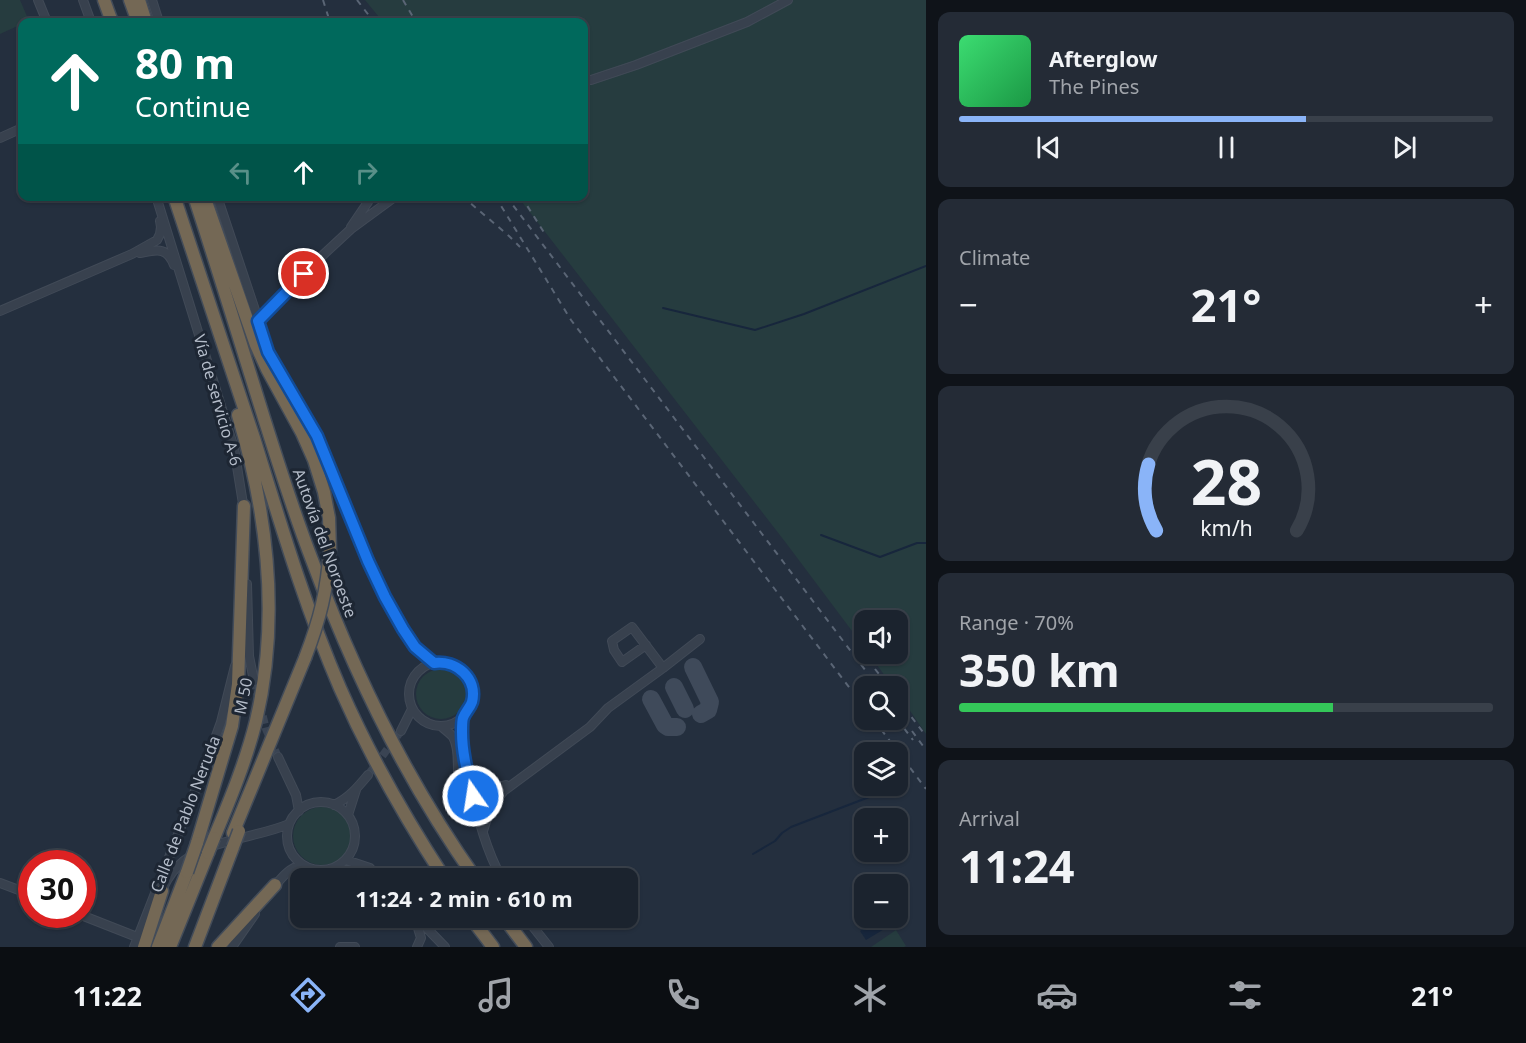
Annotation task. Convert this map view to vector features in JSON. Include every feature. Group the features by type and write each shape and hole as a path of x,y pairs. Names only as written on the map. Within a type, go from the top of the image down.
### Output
{"highway":[{"path":"104,0 111,18"},
{"path":"130,0 137,18"},
{"path":"139,0 146,18"},
{"name":"Autovía del Noroeste","path":"176,201 272,498 325,652 364,740 417,836 438,868"},
{"name":"Autovía del Noroeste","path":"196,201 283,479 311,560 340,632 412,775 469,868"},
{"path":"188,947 315,631 328,577 330,549 329,518 314,460 256,345 206,201"},
{"name":"M 50","path":"170,947 241,768 255,723 263,687 267,653 269,593 266,545 256,485 245,438 197,283 196,265"},
{"path":"158,947 197,843 232,726 238,684 244,506"},
{"path":"195,947 230,847"},
{"path":"218,947 275,885"},
{"path":"140,942 162,891"},
{"path":"479,928 493,947"},
{"path":"512,928 526,947"}],"street":[{"path":"38,0 45,18"},
{"path":"83,0 90,18"},
{"path":"152,0 158,18"},
{"path":"588,80 636,65 738,26 788,0"},
{"path":"0,138 18,130"},
{"path":"0,311 132,254 157,240 162,227 156,201"},
{"name":"Vía de servicio A-6","path":"157,201 234,448 247,532 249,656 254,681"},
{"path":"219,201 268,352 317,436 370,566 389,605 415,647 434,663"},
{"path":"347,233 368,201"},
{"path":"258,321 347,233 389,201"},
{"path":"132,254 159,250 167,253 172,260 206,355"},
{"path":"646,645 622,662 614,650 612,641 632,627 646,645 663,668"},
{"path":"482,833 491,806 505,790 590,727 608,708 700,639"},
{"name":"Calle de Pablo Neruda","path":"136,947 140,942 221,722 240,644"},
{"path":"434,663 454,665 463,671 473,689 473,699 469,709 463,718 453,724 442,726 422,721 412,709 409,701 410,685 414,677 419,670 434,663"},
{"path":"412,709 401,731 422,721"},
{"path":"463,718 463,753 467,772 482,833 496,868"},
{"path":"442,726 453,738 456,746 459,786 462,791 473,796 490,795 505,790"},
{"path":"278,757 296,795 299,811"},
{"path":"467,772 475,782 486,787 501,787 516,781"},
{"path":"334,805 357,789 368,775"},
{"path":"348,815 357,789"},
{"path":"136,947 169,877 176,867 194,854 276,830 289,824 299,811 307,806 325,802 342,809 348,815 353,824 355,843 346,860 336,867 325,870 314,869 303,865 293,856 288,844 289,824"},
{"path":"346,860 370,868"},
{"path":"232,947 275,885 296,866 303,865"},
{"path":"0,883 18,890"},
{"path":"96,922 140,942"},
{"path":"418,928 426,947"},
{"path":"426,928 445,947"},
{"path":"534,928 549,947"},
{"path":"417,947 421,938"},
{"path":"340,947 355,947"}],"green space":[{"path":"0,0 20,0 28,18 18,18 18,26 0,34"},
{"path":"365,0 926,0 926,734 908,708 908,676 885,676 876,664 908,664 908,610 854,610 854,634 521,201 588,201 588,18 380,18"},
{"path":"436,669 446,669 459,676 466,689 466,699 459,712 446,719 436,719 427,715 420,708 416,699 416,689 420,680 427,673"},
{"path":"322,807 333,809 346,820 351,836 349,847 338,860 322,865 311,863 298,852 293,836 295,825 306,812"},
{"path":"896,930 906,946 871,947"}],"water":[{"path":"865,928 886,928 866,940 860,931"}],"waterway":[{"path":"663,308 755,330 804,314 926,266"},
{"path":"821,535 880,557 917,543 926,543"},
{"path":"753,854 775,841 791,827 872,796"}],"taxiway":[{"path":"693,667 710,702 708,710 701,714"},
{"path":"674,687 685,709"},
{"path":"651,699 665,725 677,727"}],"tunnel":[{"path":"254,681 266,729 278,757"},
{"path":"368,775 401,731"}],"railway":[{"path":"323,0 329,18"},
{"path":"357,0 371,18"},
{"path":"403,0 414,18"},
{"path":"468,201 520,247"},
{"path":"498,201 571,320 854,694"},
{"path":"510,201 870,676"},
{"path":"524,201 545,234"},
{"path":"875,669 880,676"},
{"path":"908,712 926,736"},
{"path":"882,730 926,789"},
{"path":"905,730 913,740"},
{"path":"912,731 926,750"}],"route":[{"path":"304,274 258,321 268,352 317,436 375,577 393,613 417,650 434,663 454,665 469,679 473,689 473,699 463,718 462,732 463,753 473,796"}]}
